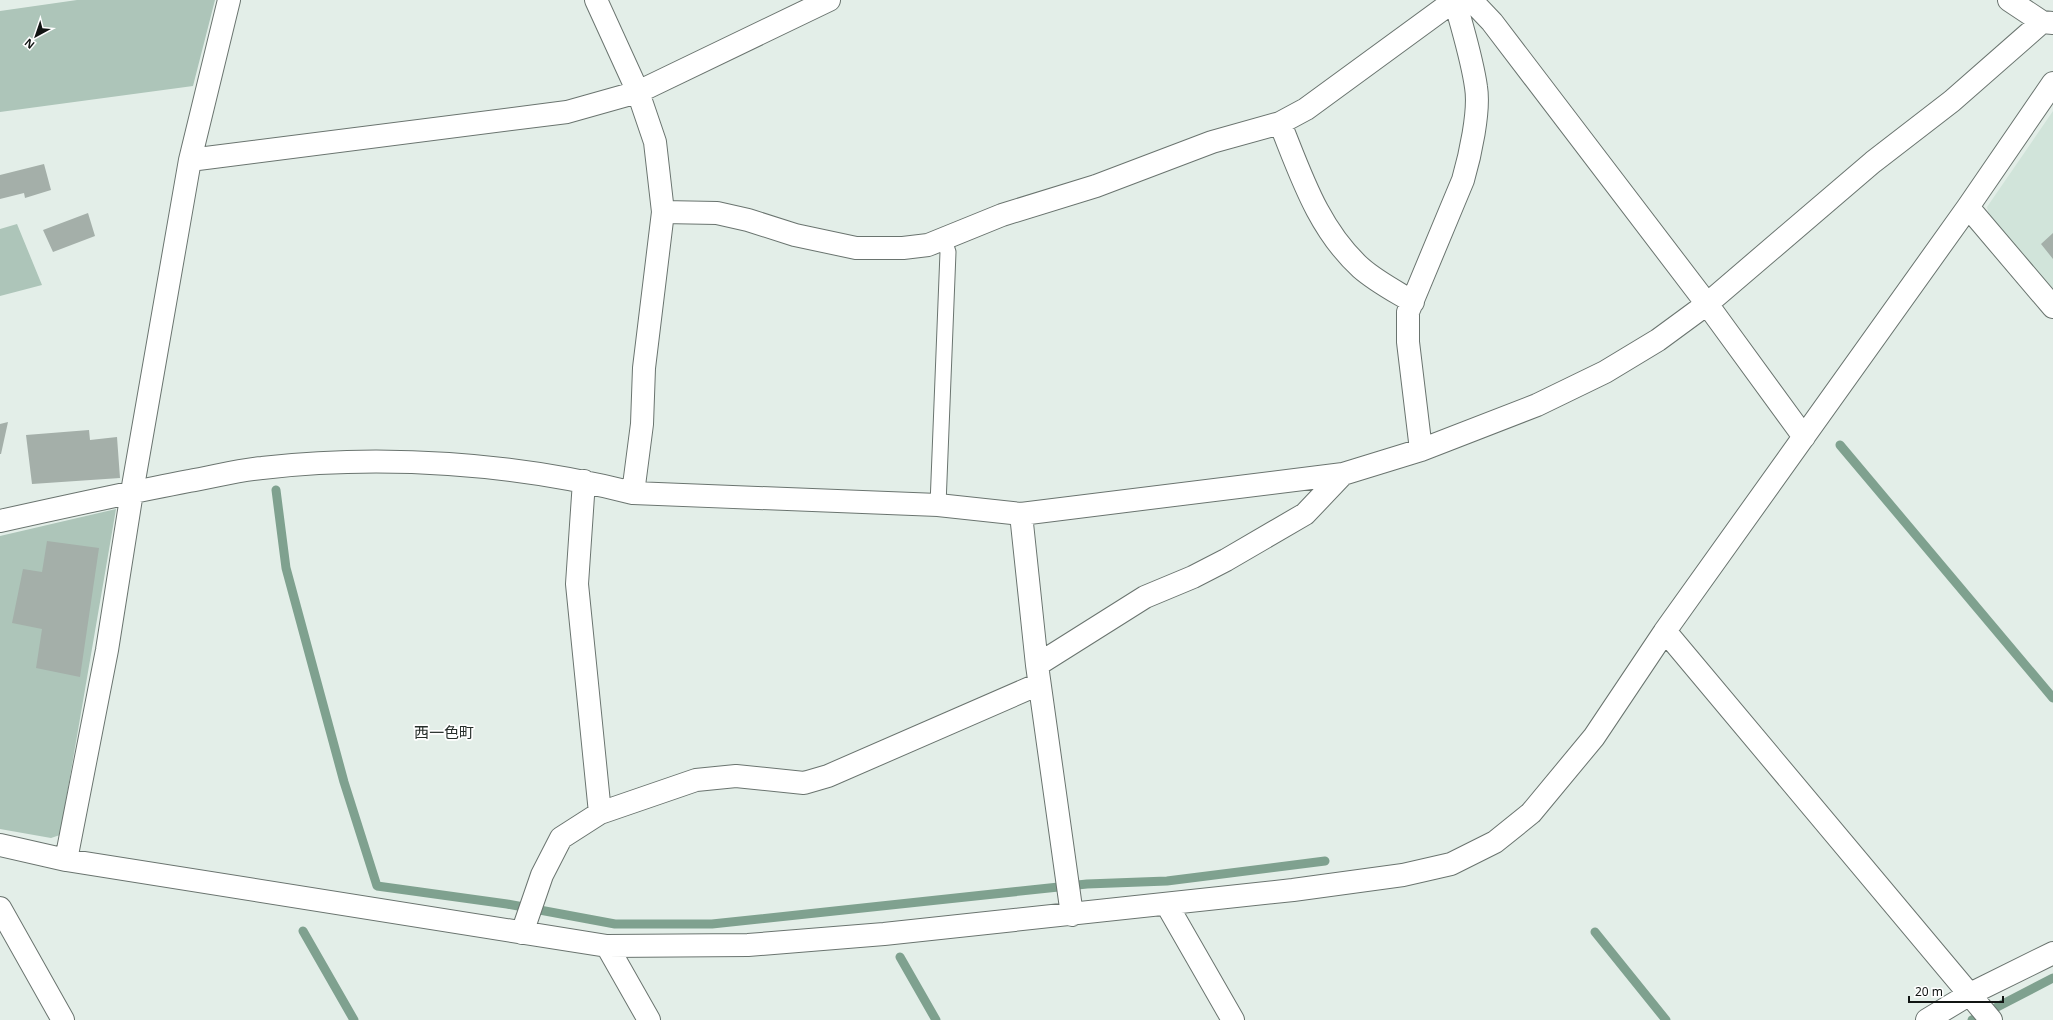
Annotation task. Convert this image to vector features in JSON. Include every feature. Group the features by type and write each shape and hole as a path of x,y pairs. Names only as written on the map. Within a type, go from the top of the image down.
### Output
{"street":[{"path":"66,860 107,650 132,492 190,160 229,0"},
{"path":"596,0 638,92 655,142 663,212 644,368 642,424 633,493"},
{"path":"190,160 567,112 638,92 829,0"},
{"path":"663,212 717,213 748,220 795,235 856,248 903,248 928,245 944,240 1002,215 1096,186 1212,142 1280,123 1306,109 1455,0 1477,87 1474,128 1463,180 1408,312 1408,342 1421,450"},
{"path":"1470,0 1492,22 1706,304 1804,437"},
{"path":"0,521 132,492 261,468 342,461 409,463 507,469 584,481 633,493 938,505 1021,514 1343,474 1421,450 1537,404 1605,372 1658,340 1706,304 1872,162 1952,101 2047,23 2009,0"},
{"path":"0,845 66,860 607,946 748,945 876,934 1167,905 1404,875 1451,864 1495,842 1531,812 1594,737 1665,630 1968,207 2053,83"},
{"path":"1280,123 1308,195 1324,224 1339,244 1361,268 1382,284 1413,302"},
{"path":"1968,207 2053,307"},
{"path":"522,933 542,875 561,838 600,813 696,780 736,776 804,783 828,776 1038,674 1145,597 1193,577 1226,560 1305,514 1343,474"},
{"path":"584,481 577,584 600,813"},
{"path":"1021,514 1038,674 1072,914"},
{"path":"1665,630 1991,1020"},
{"path":"1167,905 1233,1020"},
{"path":"0,908 63,1020"},
{"path":"607,946 649,1020"},
{"path":"1927,1020 1970,994 2053,952"}],"lane":[{"path":"938,505 948,252 944,240"}],"shaded area":[{"path":"77,0 215,0 193,86 0,112 0,11"},
{"path":"2053,111 2053,298 1989,216 1987,207"},
{"path":"17,224 42,285 0,296 0,229"},
{"path":"116,509 60,835 51,838 0,829 0,536"}],"building":[{"path":"44,164 51,190 25,198 24,193 0,199 0,175"},
{"path":"88,213 95,236 53,252 43,230"},
{"path":"2053,233 2053,259 2041,244"},
{"path":"8,422 1,454 0,454 0,424"},
{"path":"89,430 90,440 117,437 120,478 32,484 26,435"},
{"path":"47,541 99,548 80,677 36,668 42,629 12,623 23,569 42,572"}],"waterway":[{"path":"1840,445 2053,698"},
{"path":"276,490 286,568 344,782 377,886 507,904 615,924 712,924 1087,884 1167,881 1325,861"},
{"path":"303,931 354,1020"},
{"path":"1595,932 1666,1020"},
{"path":"900,957 936,1020"},
{"path":"1972,1020 2053,978"}],"district":[{"name":"西一色町","path":"444,733"}]}
